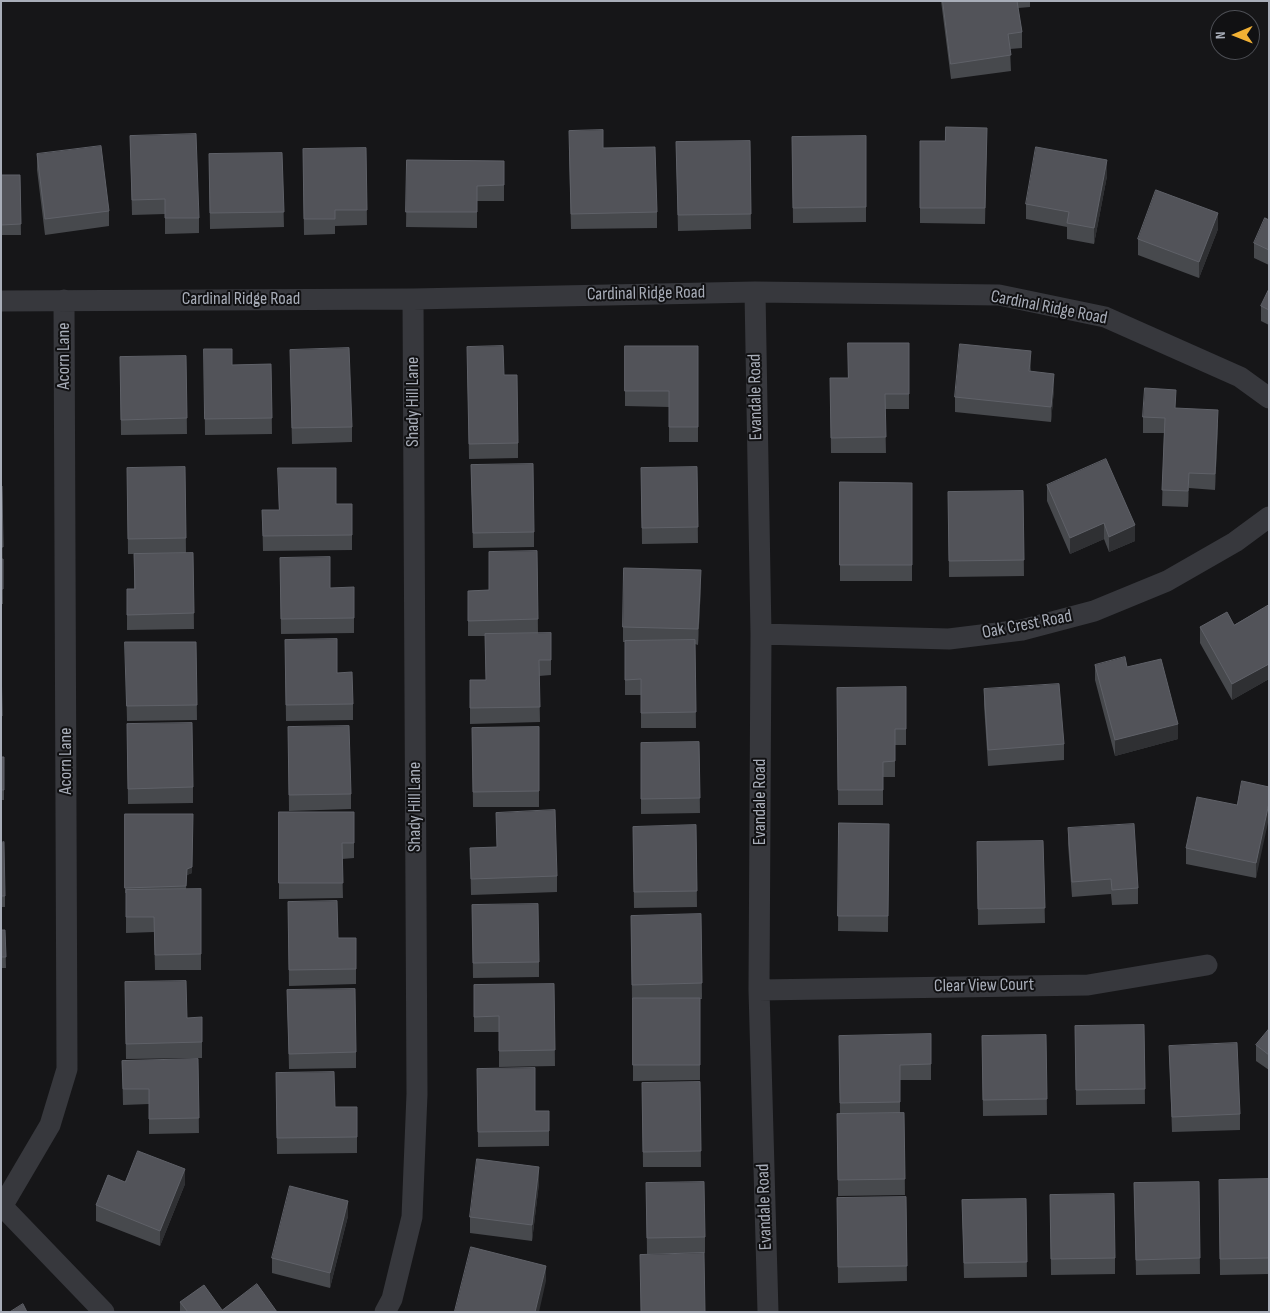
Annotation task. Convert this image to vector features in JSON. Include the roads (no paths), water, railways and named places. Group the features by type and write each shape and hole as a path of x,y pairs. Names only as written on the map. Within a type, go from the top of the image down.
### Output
{"street":[{"name":"Cardinal Ridge Road","path":"1,301 413,299 754,292 999,295 1105,317 1240,377 1269,398"},
{"name":"Evandale Road","path":"754,292 760,634 759,990 768,1312"},
{"name":"Shady Hill Lane","path":"385,1312 392,1299 412,1217 417,1094 413,299"},
{"name":"Acorn Lane","path":"2,1205 50,1125 67,1069 64,300"},
{"name":"Oak Crest Road","path":"760,634 949,639 1022,630 1094,611 1167,581 1235,542 1269,516"},
{"name":"Clear View Court","path":"759,990 1088,985 1207,965"},
{"path":"2,1205 104,1312"}]}
